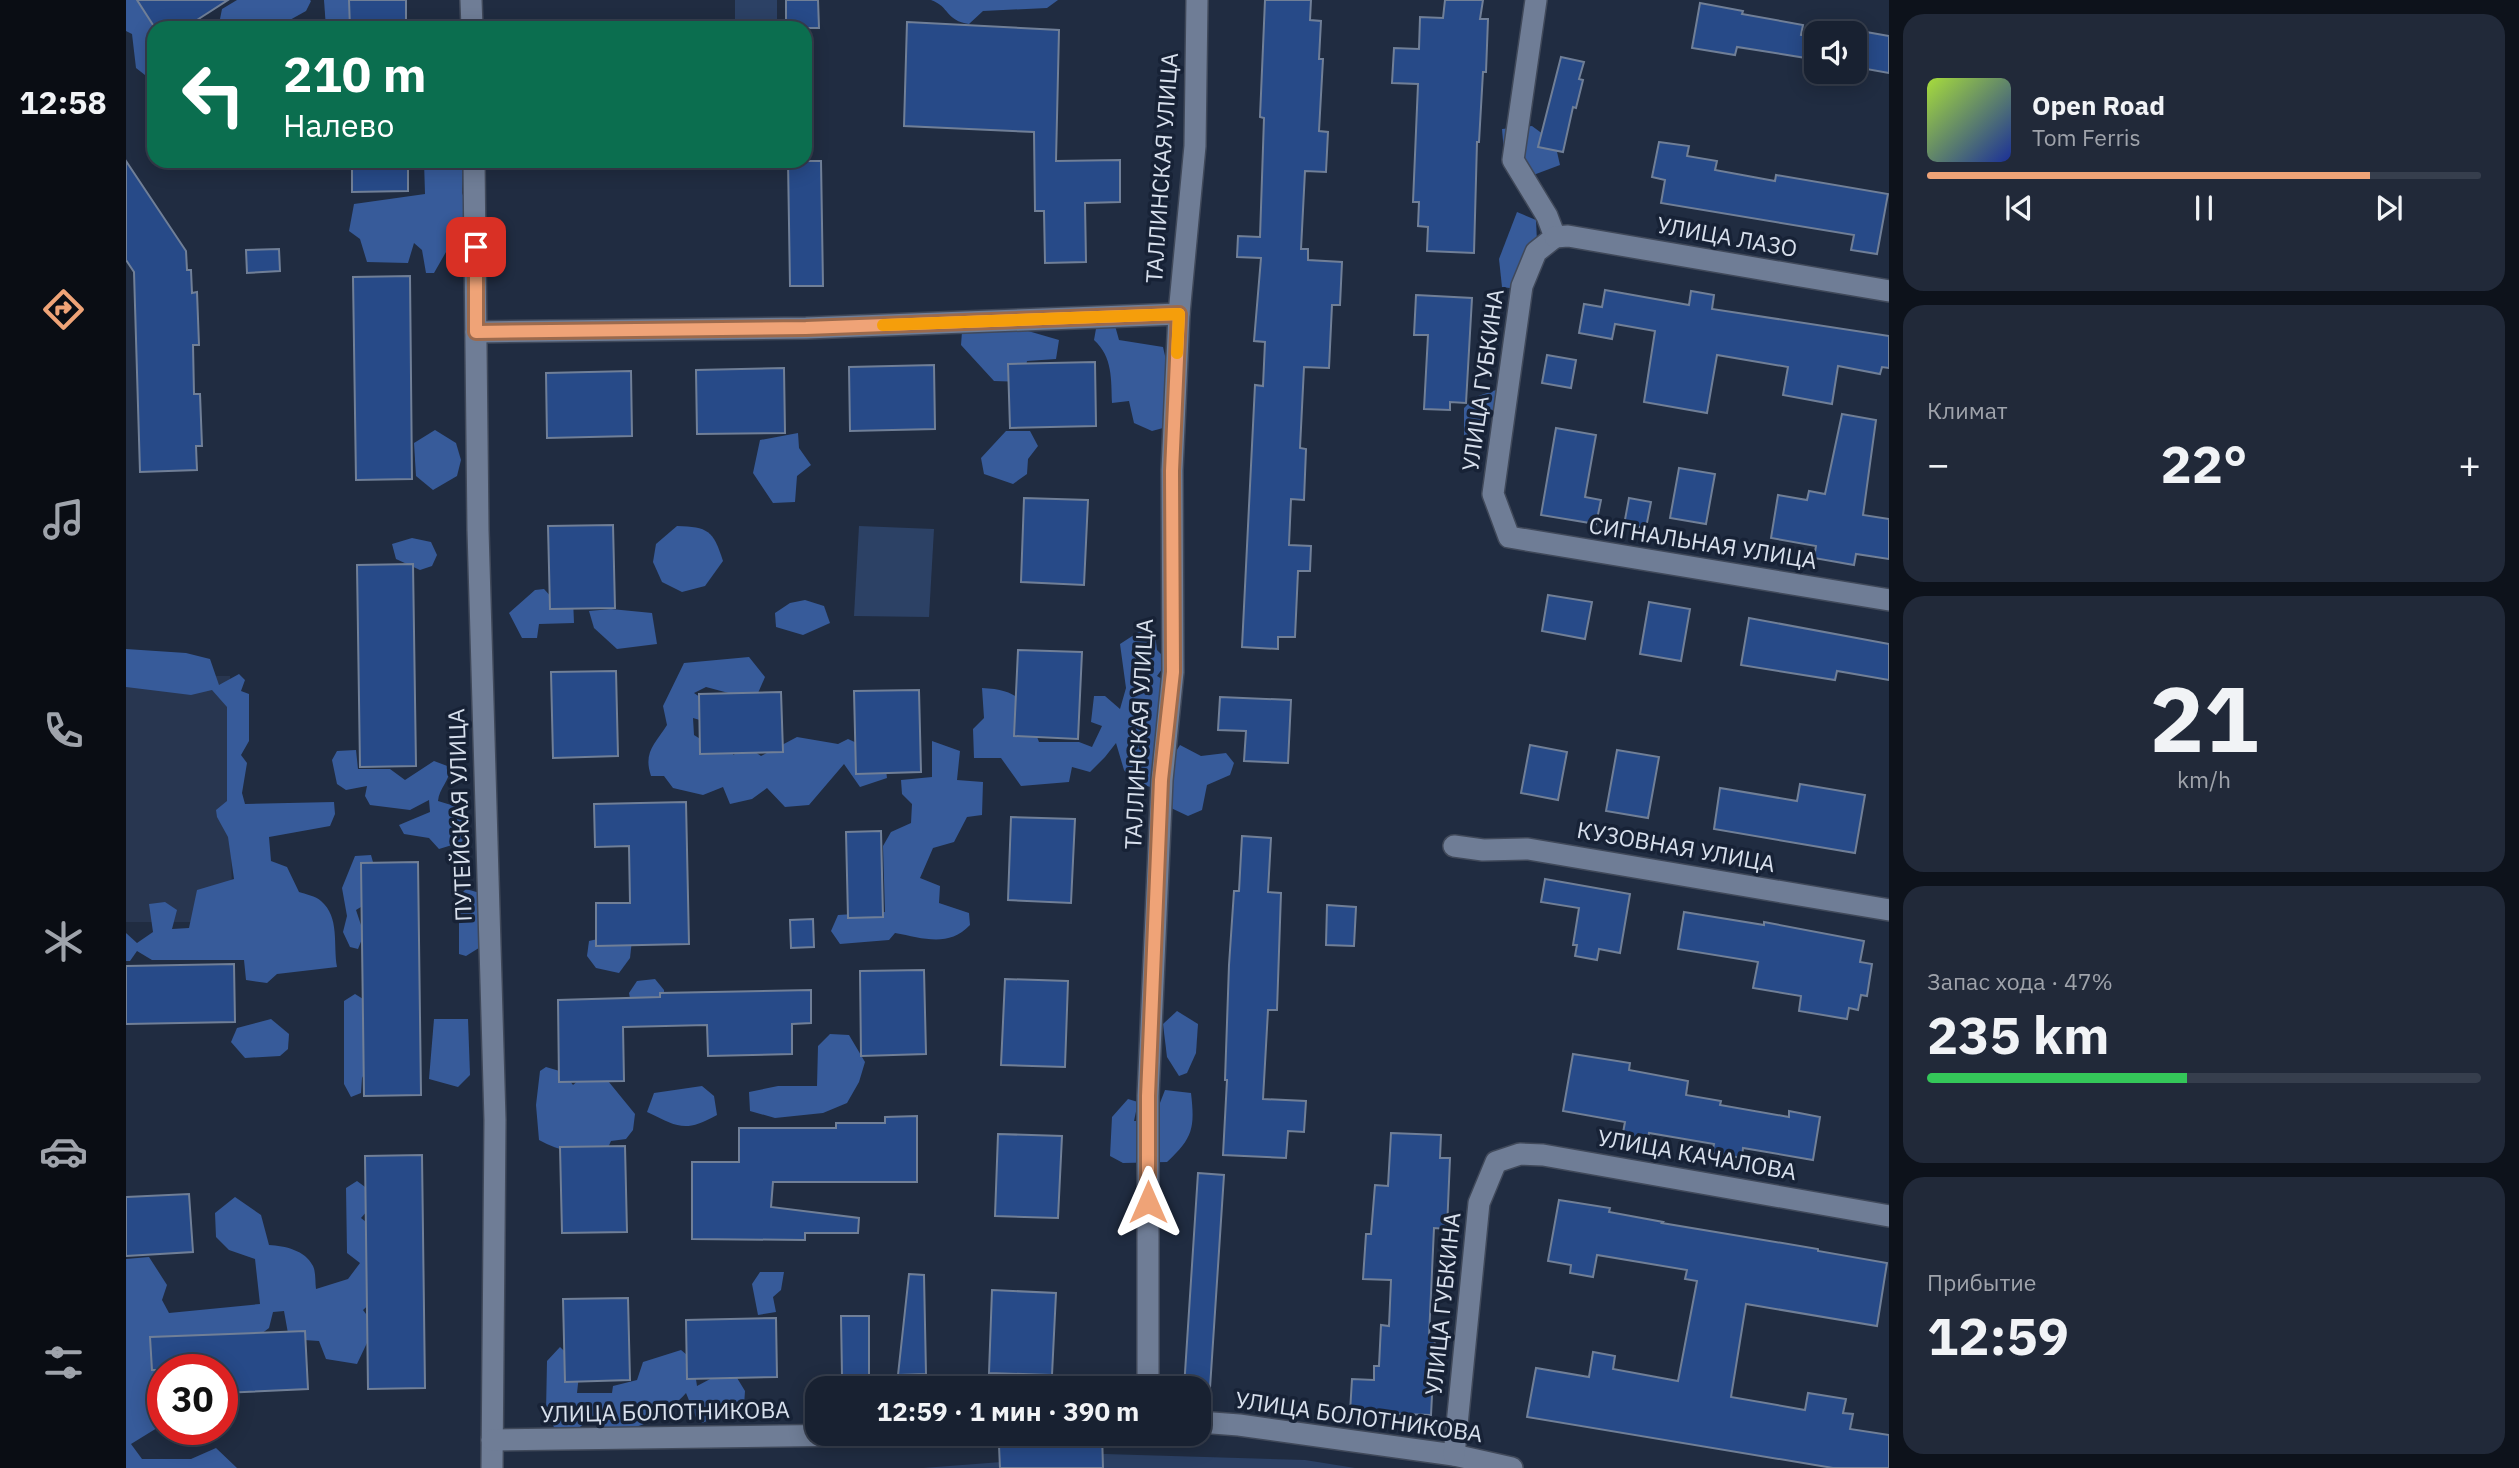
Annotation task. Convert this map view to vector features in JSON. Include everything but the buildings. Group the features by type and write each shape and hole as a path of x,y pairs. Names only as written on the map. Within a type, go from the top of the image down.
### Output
{"street":[{"path":"471,0 472,21"},
{"name":"ТАЛЛИНСКАЯ УЛИЦА","path":"1148,1376 1148,1096 1161,780 1173,672 1172,471 1179,314 1195,146 1197,0"},
{"path":"1536,0 1513,160 1547,216 1555,237"},
{"name":"ПУТЕЙСКАЯ УЛИЦА","path":"474,168 478,530 495,1120 492,1468"},
{"name":"УЛИЦА ЛАЗО","path":"1555,237 1568,236 1889,291"},
{"name":"УЛИЦА ГУБКИНА","path":"1509,537 1493,494 1522,286 1536,252 1555,237"},
{"path":"476,332 792,328 1179,314"},
{"name":"СИГНАЛЬНАЯ УЛИЦА","path":"1509,537 1889,600"},
{"name":"КУЗОВНАЯ УЛИЦА","path":"1454,846 1483,850 1528,849 1889,909"},
{"name":"УЛИЦА КАЧАЛОВА","path":"1496,1161 1520,1154 1543,1155 1889,1216"},
{"name":"УЛИЦА ГУБКИНА","path":"1454,1455 1479,1203 1496,1161"},
{"name":"УЛИЦА БОЛОТНИКОВА","path":"1211,1423 1454,1455 1512,1468"},
{"name":"УЛИЦА БОЛОТНИКОВА","path":"492,1440 805,1436"}],"shaded area":[{"path":"126,0 152,0 164,21 147,21 147,77 136,68 132,34 126,31"},
{"path":"237,0 311,1 306,11 288,21 220,21 222,9"},
{"path":"324,0 355,0 356,21 326,21"},
{"path":"735,0 777,0 777,21 735,21"},
{"path":"931,0 1058,0 1047,8 983,11 969,24 956,20"},
{"path":"1532,126 1555,143 1560,165 1520,180 1505,164 1502,129"},
{"path":"424,168 463,168 462,193 469,210 466,228 450,245 434,273 426,273 422,250 414,243 408,263 367,262 360,239 349,231 354,204 425,194"},
{"path":"1517,212 1536,220 1537,242 1517,289 1502,287 1499,259"},
{"path":"980,317 1059,340 1056,359 1027,361 1023,382 994,381 961,345 963,318"},
{"path":"1114,322 1119,340 1163,347 1170,378 1171,399 1168,419 1163,428 1152,431 1134,423 1129,401 1112,403 1108,361 1094,340 1097,323"},
{"path":"1496,390 1509,401 1507,418 1492,413 1482,419 1486,434 1464,439 1464,408 1475,397"},
{"path":"435,430 456,443 461,460 457,476 433,490 416,476 414,443"},
{"path":"1006,431 1030,431 1038,446 1028,459 1027,474 1013,484 984,474 981,458"},
{"path":"798,433 799,448 811,465 797,476 795,502 773,503 753,473 760,440"},
{"path":"677,526 703,529 716,543 723,561 705,586 682,592 662,582 653,562 656,544"},
{"path":"859,526 934,529 929,617 854,616"},
{"path":"412,538 431,542 437,555 432,566 420,570 396,559 392,544"},
{"path":"544,589 554,600 573,599 574,623 539,624 537,638 522,638 509,613 535,590"},
{"path":"805,600 824,606 830,623 803,635 776,627 775,613 790,603"},
{"path":"611,609 652,613 657,644 617,649 594,628 589,611"},
{"path":"1140,631 1155,634 1157,650 1168,661 1157,676 1178,689 1182,701 1175,720 1169,762 1180,745 1201,756 1226,753 1234,763 1230,775 1207,785 1202,810 1188,816 1171,808 1154,788 1133,782 1124,770 1116,743 1090,772 1072,767 1069,782 1021,786 1001,758 974,758 973,729 984,718 982,688 997,689 1016,696 1026,710 1039,742 1079,742 1092,747 1102,726 1091,722 1094,696 1105,696 1120,709 1126,688 1120,644"},
{"path":"126,649 186,653 210,659 219,685 239,674 245,680 241,691 249,694 249,741 241,755 247,763 242,793 245,804 334,802 335,814 330,826 269,837 271,861 287,867 299,892 319,899 331,915 337,967 277,974 267,983 246,980 244,960 152,960 137,951 130,961 126,961 126,933 137,943 153,932 149,904 165,902 177,910 172,929 189,928 197,890 234,879 228,837 216,810 227,801 227,707 212,690 191,695 126,687"},
{"path":"749,657 765,677 755,700 706,687 694,693 719,710 710,723 693,718 694,735 705,742 736,741 733,755 748,747 761,756 797,737 838,744 848,739 885,763 887,778 860,787 844,764 809,805 785,807 767,788 752,799 730,804 723,787 703,795 673,788 664,776 651,776 649,754 667,725 663,706 684,663"},
{"path":"126,676 230,676 232,922 126,922"},
{"path":"932,741 960,751 957,780 983,782 982,815 967,817 954,842 933,848 920,878 940,886 939,903 969,913 970,925 953,937 944,939 925,939 895,933 889,940 840,944 831,931 838,915 885,912 883,846 891,832 911,823 912,804 902,794 901,780 932,777"},
{"path":"356,750 358,769 390,769 405,780 434,761 450,767 438,801 461,808 467,826 462,842 439,849 429,838 404,834 399,825 430,812 429,800 410,810 370,805 365,796 367,786 346,790 337,784 332,760 337,751"},
{"path":"371,855 382,894 356,910 364,934 358,949 350,947 343,932 347,916 342,888 355,856"},
{"path":"466,889 480,893 482,946 466,956 459,954 459,896"},
{"path":"615,935 632,940 630,958 619,973 596,968 587,956 589,941"},
{"path":"655,979 664,990 664,1008 633,1015 629,993 637,981"},
{"path":"355,994 368,1002 370,1063 362,1078 361,1093 351,1097 344,1084 344,1001"},
{"path":"1177,1011 1198,1024 1196,1053 1187,1073 1179,1076 1167,1057 1163,1024"},
{"path":"271,1019 289,1034 288,1049 280,1056 245,1058 231,1042 237,1028"},
{"path":"434,1019 468,1019 470,1075 458,1087 429,1079"},
{"path":"830,1034 849,1035 865,1062 859,1082 847,1103 823,1113 775,1118 750,1111 749,1092 778,1086 817,1086 818,1046"},
{"path":"546,1067 563,1072 573,1085 587,1073 604,1076 635,1114 633,1130 626,1139 611,1141 605,1154 570,1152 539,1140 536,1105 540,1071"},
{"path":"702,1086 714,1096 717,1115 706,1121 682,1126 647,1112 654,1093"},
{"path":"1165,1090 1191,1093 1192,1124 1182,1146 1167,1162 1123,1163 1110,1156 1112,1117 1128,1099 1138,1102 1134,1121 1153,1121"},
{"path":"357,1181 376,1195 375,1202 361,1218 385,1237 386,1289 363,1310 375,1326 357,1364 326,1359 319,1341 289,1339 284,1311 273,1312 269,1328 257,1337 211,1354 147,1354 147,1434 131,1444 142,1459 191,1459 216,1448 237,1468 126,1468 126,1259 149,1257 167,1285 162,1300 169,1313 260,1304 255,1259 229,1250 216,1237 215,1213 235,1197 261,1215 269,1245 282,1246 305,1256 315,1271 316,1289 348,1279 360,1263 347,1253 346,1188"},
{"path":"760,1272 784,1272 781,1290 773,1297 776,1312 758,1315 752,1284"},
{"path":"560,1347 580,1366 577,1393 612,1393 613,1386 637,1380 643,1362 681,1350 693,1360 697,1386 731,1368 745,1391 744,1406 702,1423 697,1420 686,1393 665,1412 640,1426 614,1430 589,1419 573,1433 556,1431 546,1412 547,1361"},
{"path":"1105,1454 1305,1460 1355,1468 923,1468"}],"slow traffic":[{"path":"883,325 1179,314 1177,353"}],"route":[{"path":"476,247 476,332 806,328 1179,314 1172,471 1173,672 1161,780 1148,1096 1148,1202"}]}
